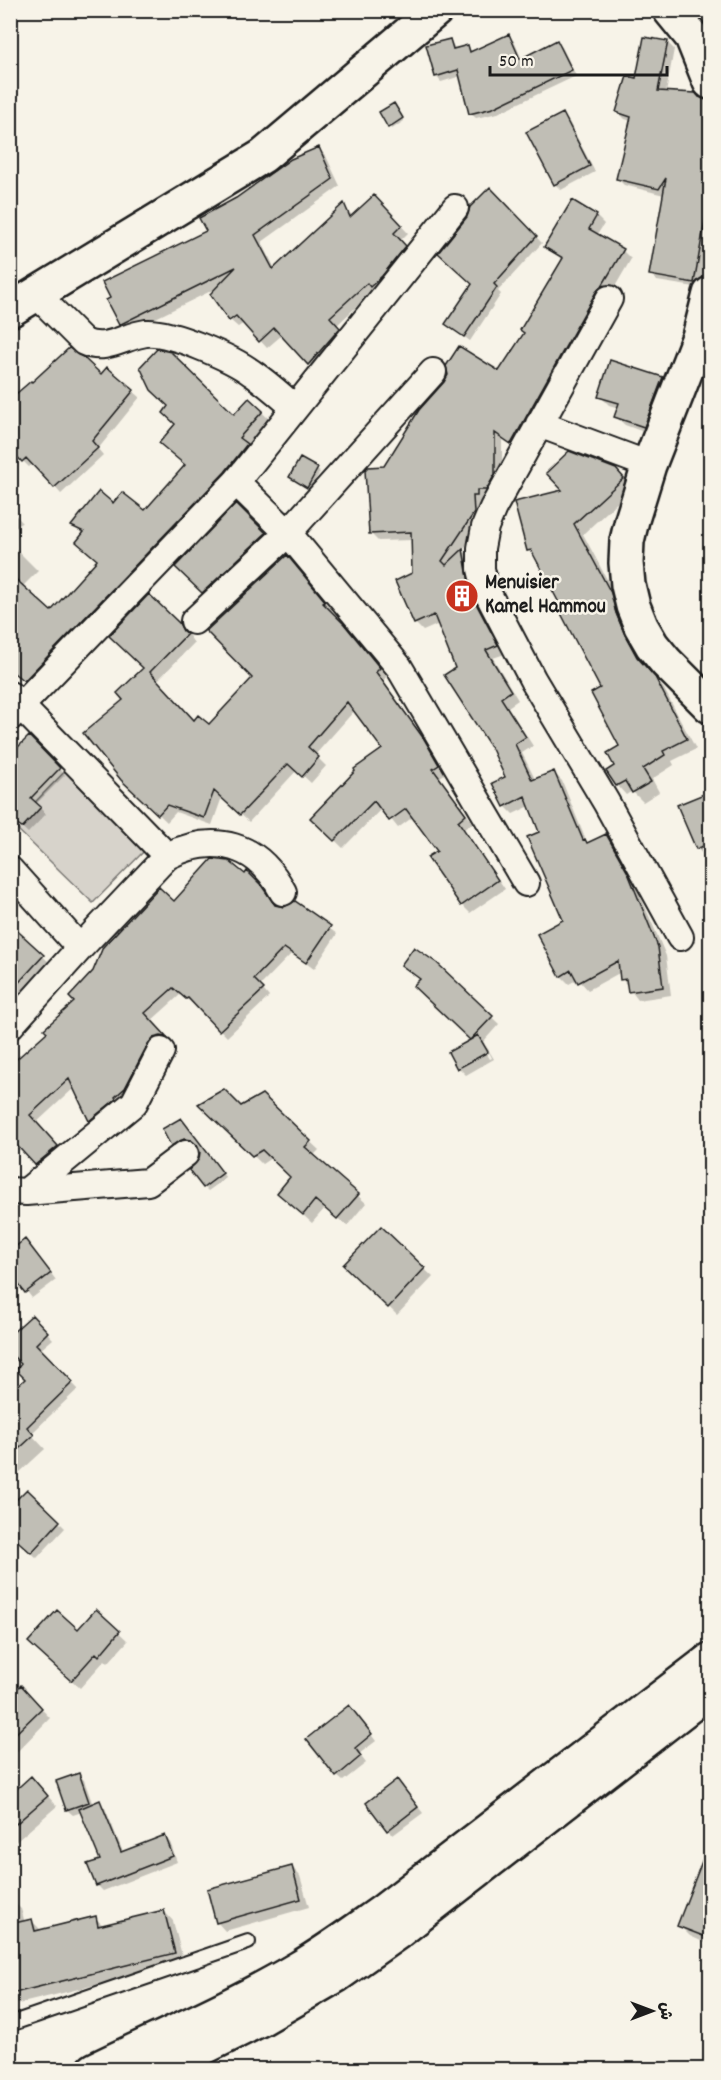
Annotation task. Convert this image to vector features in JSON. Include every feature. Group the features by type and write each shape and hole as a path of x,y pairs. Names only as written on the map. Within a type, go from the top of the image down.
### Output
{"main road":[{"path":"24,303 263,156 436,10"},
{"path":"670,10 692,37 711,82"},
{"path":"711,294 699,337 649,465 627,541 626,563 633,606 652,645 711,706"},
{"path":"94,2070 243,1998 299,1968 382,1912 711,1660"},
{"path":"158,2070 261,2019 345,1968 407,1925 711,1690"}],"street":[{"path":"167,856 14,706 236,482 455,208"},
{"path":"609,299 493,508 485,528 481,548 481,569 486,590 533,680 606,802 680,937"},
{"path":"24,303 90,345 104,346 145,333 171,335 245,368 295,408"},
{"path":"194,621 288,532 433,372"},
{"path":"539,424 649,465"},
{"path":"236,482 288,532 399,667 526,883"},
{"path":"10,1026 167,856 189,847 211,843 241,849 266,867 283,892"},
{"path":"10,870 80,948"},
{"path":"18,1191 134,1103 161,1052"},
{"path":"18,1191 148,1182 185,1154"}],"lane":[{"path":"10,2024 248,1942"}],"shaded area":[{"path":"71,765 152,843 93,903 13,825"}],"building":[{"path":"509,34 520,59 557,40 572,70 493,108 469,114 458,70 435,77 426,45 450,39 453,49 468,45 470,52"},
{"path":"644,37 668,41 658,91 696,93 699,97 711,100 711,187 694,283 649,275 666,178 659,189 616,179 631,117 616,112 627,76 636,78"},
{"path":"394,103 403,118 388,128 379,112"},
{"path":"563,113 590,166 554,185 526,132"},
{"path":"319,147 333,179 255,235 273,269 344,203 350,217 374,195 402,225 394,233 406,246 382,276 370,287 367,283 330,317 340,328 308,365 274,328 259,342 236,316 229,321 210,294 236,267 119,325 106,300 110,298 102,282 206,231 199,218 236,198 291,159"},
{"path":"490,187 537,236 494,284 497,287 464,337 445,324 472,284 438,253 467,217 470,207"},
{"path":"572,200 597,215 589,229 624,249 596,292 511,444 495,433 495,474 486,490 477,490 477,496 473,496 474,513 442,561 446,565 463,549 471,594 498,645 486,650 511,691 501,698 526,737 515,744 532,780 554,771 583,840 585,839 587,843 606,834 628,873 658,947 663,987 628,992 626,979 620,980 618,961 578,983 571,970 560,977 537,934 563,920 527,837 539,832 525,796 504,807 492,783 505,777 492,749 444,675 455,668 434,615 414,624 395,581 412,573 411,532 369,534 365,470 368,467 384,466 419,410 444,382 448,375 446,366 459,346 499,371 524,333 520,330 563,258 544,247"},
{"path":"69,348 101,374 107,367 134,390 92,441 98,448 54,488 26,458 22,462 10,449 10,399"},
{"path":"157,349 171,352 234,414 249,398 263,411 239,438 247,444 225,472 24,681 10,670 10,574 51,611 97,560 76,542 84,532 71,526 99,491 113,503 122,492 145,510 185,465 159,443 175,424 163,413 168,406 151,390 140,367"},
{"path":"610,360 663,377 644,427 614,417 619,403 598,397"},
{"path":"569,451 616,469 624,478 574,524 611,593 625,635 637,657 655,677 687,739 663,751 665,755 643,769 651,782 632,793 625,781 616,786 606,771 614,766 607,753 619,746 591,693 600,688 531,550 527,551 514,502 562,490 546,473"},
{"path":"300,458 318,468 307,488 289,477"},
{"path":"236,503 266,533 202,593 175,567"},
{"path":"287,555 325,601 323,603 344,624 380,668 376,672 424,739 439,765 433,769 466,814 458,821 498,880 461,906 427,857 437,851 406,809 389,821 374,801 334,841 310,818 355,771 354,769 382,749 347,702 308,747 319,757 302,777 288,764 240,815 214,791 204,818 167,805 158,815 121,780 83,733 123,700 117,693 143,668 109,636 149,594 187,634 150,672 194,720 198,715 209,724 252,678 206,631"},
{"path":"29,736 60,768 31,798 41,807 22,828 10,820 10,755"},
{"path":"711,791 711,843 696,849 677,805"},
{"path":"212,859 229,861 245,874 247,871 261,885 275,905 284,907 295,901 331,926 306,963 284,948 254,979 264,989 219,1031 188,998 186,999 173,988 145,1013 167,1037 153,1038 148,1044 125,1088 115,1097 116,1099 89,1121 69,1079 30,1115 58,1146 35,1165 10,1138 10,1065 47,1032 44,1029 74,1002 69,997 93,971 103,947 159,887 174,901"},
{"path":"10,924 44,955 10,992"},
{"path":"414,947 437,963 493,1016 470,1040 413,986 420,979 401,965"},
{"path":"478,1035 488,1052 457,1069 448,1052"},
{"path":"224,1089 241,1106 262,1094 311,1141 305,1147 359,1194 337,1219 315,1200 303,1215 277,1193 290,1177 262,1150 252,1156 198,1104"},
{"path":"181,1118 223,1173 203,1188 189,1170 199,1159 200,1152 197,1145 191,1140 184,1139 171,1146 162,1129"},
{"path":"381,1226 425,1268 388,1308 343,1265"},
{"path":"25,1239 51,1273 25,1293 10,1273 10,1251"},
{"path":"32,1315 48,1332 36,1344 73,1382 27,1427 34,1435 10,1457 10,1393 25,1379 16,1370 21,1364 10,1353 10,1335"},
{"path":"27,1489 60,1521 31,1553 10,1534 10,1506"},
{"path":"96,1609 120,1631 99,1656 96,1653 71,1681 28,1642 57,1610 78,1629"},
{"path":"21,1685 42,1708 10,1739 10,1695"},
{"path":"349,1705 372,1734 355,1748 361,1756 336,1777 306,1739"},
{"path":"79,1773 89,1802 66,1810 56,1781"},
{"path":"31,1776 48,1796 10,1829 10,1795"},
{"path":"397,1779 418,1807 387,1831 366,1803"},
{"path":"100,1800 121,1852 165,1835 173,1856 96,1886 87,1864 100,1860 79,1809"},
{"path":"709,1843 711,1843 711,1939 677,1926"},
{"path":"292,1866 301,1899 216,1923 207,1889"},
{"path":"164,1910 175,1953 10,1994 10,1924 32,1919 35,1931 96,1916 98,1926"}],"place":[{"name":"Menuisier Kamel Hammou","path":"462,596"}]}
